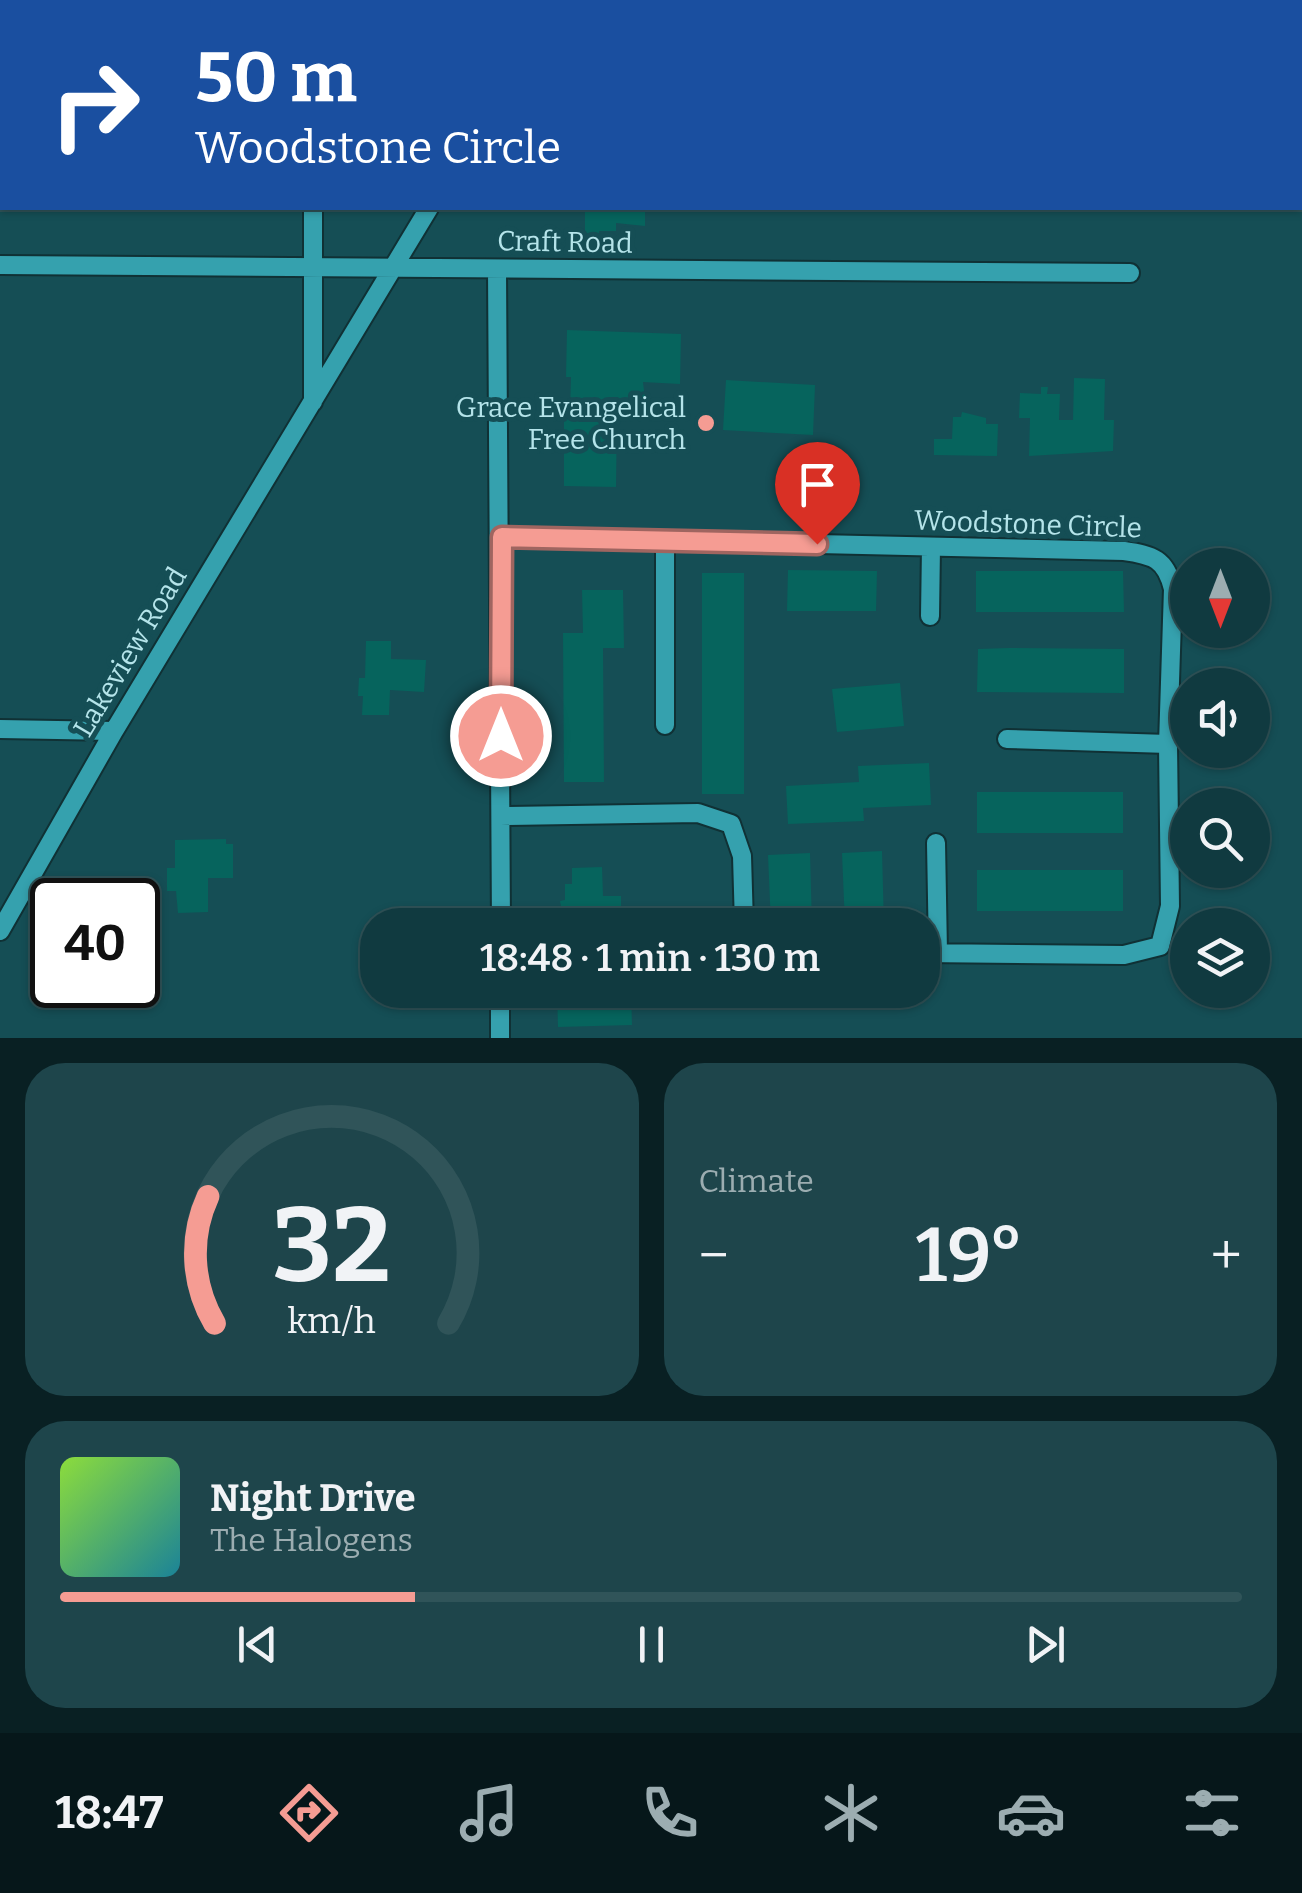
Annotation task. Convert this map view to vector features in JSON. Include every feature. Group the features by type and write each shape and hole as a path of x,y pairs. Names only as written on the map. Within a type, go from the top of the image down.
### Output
{"street":[{"name":"Lakeview Road","path":"312,405 316,328 313,210"},
{"name":"Lakeview Road","path":"0,931 114,730 398,266 428,210"},
{"name":"Craft Road","path":"0,265 1130,274"},
{"path":"497,269 502,537 501,908"},
{"name":"Woodstone Circle","path":"502,537 1124,551 1154,556 1168,568 1173,589 1168,744 1170,906 1160,946 1124,955 940,953"},
{"path":"664,542 665,725"},
{"path":"930,616 931,547"},
{"path":"0,729 114,730"},
{"path":"1008,739 1168,744"},
{"path":"501,816 698,813 731,824 742,856 744,908"},
{"path":"932,908 936,842"},
{"path":"500,1008 500,1038"}],"building":[{"path":"585,210 645,210 645,226 616,223 616,231 599,231 599,238 585,238"},
{"path":"567,330 681,334 680,384 643,382 646,407 642,412 617,411 616,487 564,486 564,411 570,411 571,377 566,377"},
{"path":"1074,378 1105,379 1104,420 1114,420 1113,451 1029,456 1030,418 1019,418 1020,393 1041,394 1041,387 1048,387 1047,394 1060,394 1059,420 1073,420"},
{"path":"726,380 815,385 813,435 723,430"},
{"path":"962,412 986,418 986,424 998,424 997,456 934,455 934,439 952,439 953,417 961,417"},
{"path":"788,570 877,571 876,611 787,611"},
{"path":"976,571 1123,571 1124,612 976,612"},
{"path":"702,573 744,573 744,794 702,794"},
{"path":"582,590 623,590 624,648 603,648 604,782 564,782 563,633 583,633"},
{"path":"366,641 391,641 391,659 426,660 424,692 390,690 389,715 362,715 363,696 358,696 359,678 365,678"},
{"path":"978,649 1124,649 1124,693 977,692"},
{"path":"900,683 904,726 837,732 832,689"},
{"path":"929,763 931,805 863,808 864,821 788,824 786,786 859,782 858,766"},
{"path":"977,792 1123,792 1123,833 977,833"},
{"path":"226,839 226,844 233,844 233,878 208,878 208,912 178,913 176,891 167,891 167,868 175,868 175,840"},
{"path":"882,851 884,908 844,908 842,853"},
{"path":"810,853 812,908 770,908 768,855"},
{"path":"602,867 603,896 621,896 621,908 561,908 565,884 572,884 572,868"},
{"path":"977,870 1123,870 1123,911 977,911"},
{"path":"557,1008 632,1008 632,1025 558,1027"}],"place":[{"name":"Grace Evangelical Free Church","path":"706,423"}],"route":[{"path":"501,736 502,537 817,544"}]}
